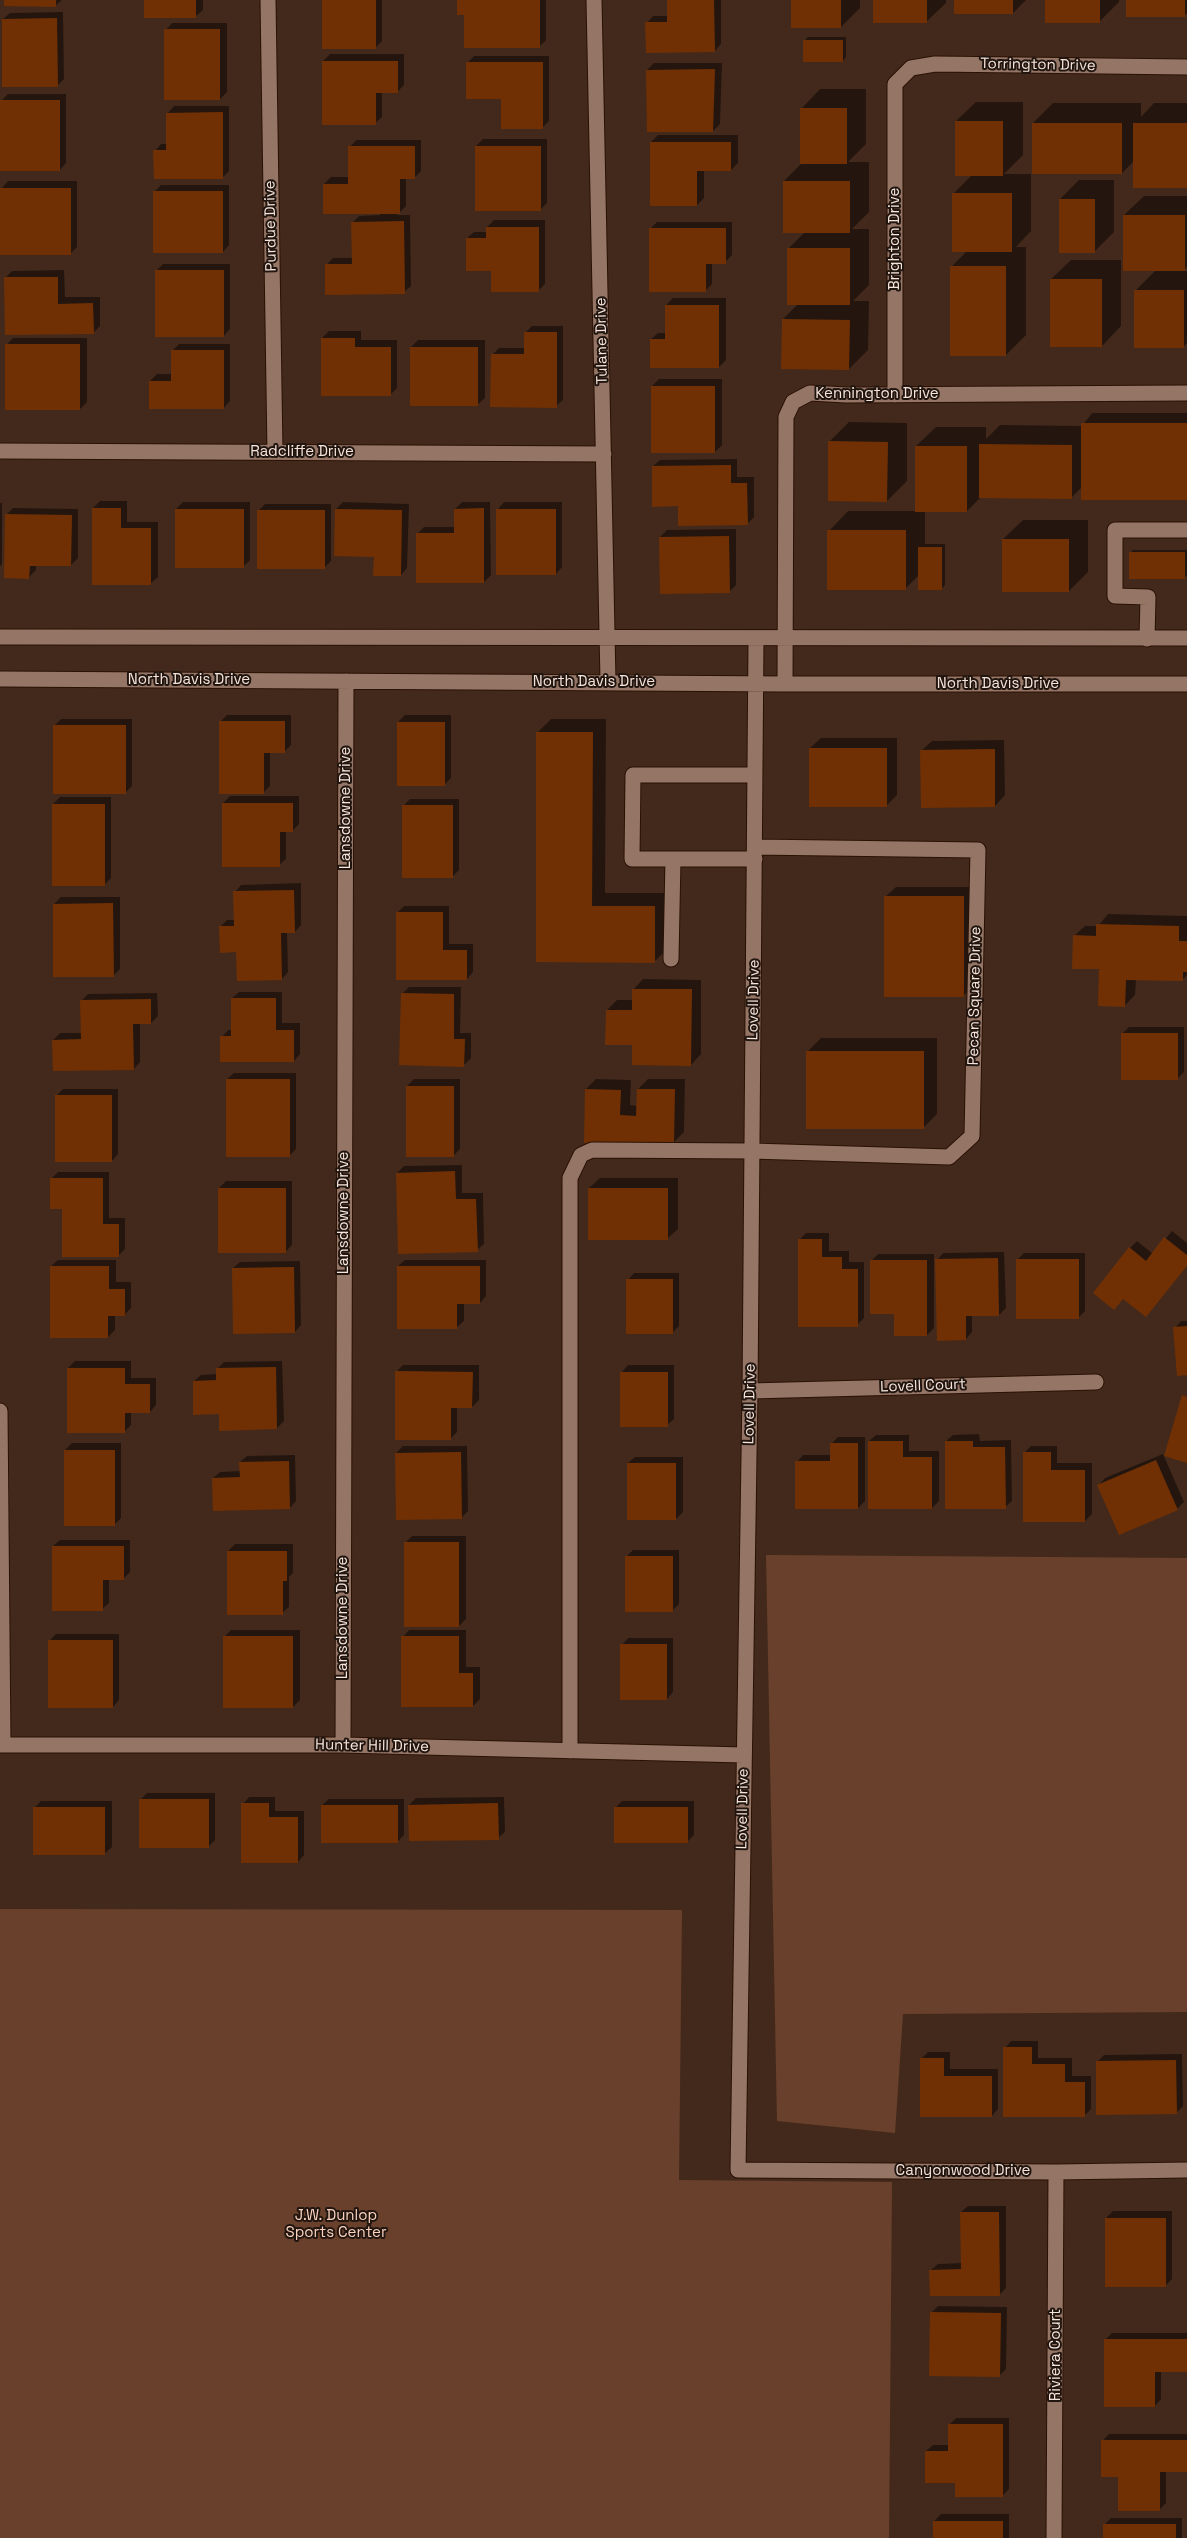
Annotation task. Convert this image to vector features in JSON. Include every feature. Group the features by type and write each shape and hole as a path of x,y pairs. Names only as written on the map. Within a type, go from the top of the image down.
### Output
{"street":[{"name":"Purdue Drive","path":"268,0 275,452"},
{"name":"Tulane Drive","path":"594,0 608,681"},
{"name":"Torrington Drive","path":"895,84 911,68 935,64 1187,66"},
{"name":"Brighton Drive","path":"895,84 895,395"},
{"name":"Kennington Drive","path":"785,684 786,417 793,402 810,394 1187,393"},
{"name":"Radcliffe Drive","path":"0,451 604,454"},
{"path":"1147,638 1148,597 1115,596 1115,530 1187,530"},
{"path":"0,637 1187,638"},
{"name":"Lovell Drive","path":"738,2170 750,1391 756,639"},
{"name":"North Davis Drive","path":"0,679 608,681 755,684 1187,684"},
{"name":"Lansdowne Drive","path":"343,1745 346,681"},
{"path":"755,775 633,775 632,859 673,859 755,853"},
{"name":"Pecan Square Drive","path":"752,1151 949,1158 972,1136 978,850 755,853"},
{"path":"671,959 673,859"},
{"path":"570,1751 570,1178 580,1155 592,1150 752,1151"},
{"name":"Lovell Court","path":"750,1391 1096,1382"},
{"path":"0,1411 1,1744"},
{"name":"Hunter Hill Drive","path":"1,1744 343,1745 744,1755"},
{"name":"Canyonwood Drive","path":"738,2170 1056,2172 1187,2170"},
{"name":"Riviera Court","path":"1054,2538 1056,2172"}],"green space":[{"path":"766,1555 1187,1558 1187,2012 903,2014 895,2133 777,2121"},
{"name":"J.W. Dunlop Sports Center","path":"0,1909 682,1910 679,2180 892,2182 889,2538 0,2538"}],"building":[{"path":"4,0 56,0 56,7 4,6"},
{"path":"144,0 196,0 196,18 144,18"},
{"path":"322,0 376,0 376,49 322,49"},
{"path":"457,0 540,0 540,48 464,48 464,15 457,15"},
{"path":"667,0 714,0 715,52 646,53 645,22 667,22"},
{"path":"791,0 841,0 841,28 791,28"},
{"path":"873,0 927,0 927,23 873,23"},
{"path":"954,0 1013,0 1013,14 954,14"},
{"path":"1045,0 1100,0 1100,23 1045,23"},
{"path":"1126,0 1185,0 1185,17 1126,17"},
{"path":"57,18 58,87 2,87 2,19"},
{"path":"164,29 220,29 220,100 164,100"},
{"path":"803,40 843,40 843,62 803,62"},
{"path":"322,61 398,61 398,93 376,93 376,125 322,125"},
{"path":"466,62 543,62 543,129 501,129 501,99 466,99"},
{"path":"715,69 713,132 647,132 646,70"},
{"path":"0,100 60,100 60,171 0,171"},
{"path":"800,108 847,108 847,164 800,164"},
{"path":"223,112 223,179 154,179 153,150 166,150 166,113"},
{"path":"955,121 1003,121 1003,176 955,176"},
{"path":"1032,123 1122,123 1122,174 1032,174"},
{"path":"1133,123 1187,123 1187,188 1133,188"},
{"path":"650,142 731,142 731,171 697,171 697,206 650,206"},
{"path":"348,146 415,146 415,179 400,179 400,214 323,214 323,184 348,184"},
{"path":"475,146 541,146 541,211 475,211"},
{"path":"783,181 850,181 850,233 783,233"},
{"path":"0,188 71,188 71,255 0,255"},
{"path":"153,191 223,191 223,253 153,253"},
{"path":"952,193 1012,193 1012,252 952,252"},
{"path":"1059,199 1095,199 1095,253 1059,253"},
{"path":"1123,215 1185,215 1185,271 1123,271"},
{"path":"404,221 405,294 325,295 325,264 352,264 351,222"},
{"path":"486,227 539,227 539,292 491,292 491,271 466,271 466,238 486,238"},
{"path":"649,228 726,228 726,264 706,264 706,292 649,292"},
{"path":"787,248 850,248 850,305 787,305"},
{"path":"950,266 1006,266 1006,356 950,356"},
{"path":"155,270 224,270 224,337 155,337"},
{"path":"4,277 58,277 58,304 93,303 94,334 5,335"},
{"path":"1050,279 1102,279 1102,347 1050,347"},
{"path":"1134,290 1184,290 1184,348 1134,348"},
{"path":"665,305 719,305 719,368 650,368 650,339 665,339"},
{"path":"782,319 850,320 849,370 781,369"},
{"path":"524,332 557,332 557,408 490,407 491,354 524,354"},
{"path":"321,338 355,338 355,347 391,347 391,396 321,396"},
{"path":"5,344 80,344 80,410 5,410"},
{"path":"410,347 478,347 478,406 410,406"},
{"path":"171,350 224,350 224,409 149,409 149,381 171,381"},
{"path":"651,386 715,386 715,453 651,453"},
{"path":"1081,423 1187,423 1187,500 1081,500"},
{"path":"828,441 888,442 887,502 828,501"},
{"path":"979,444 1072,445 1072,499 979,498"},
{"path":"915,446 967,446 967,512 915,512"},
{"path":"731,465 731,483 747,483 748,525 678,526 678,506 652,507 652,466"},
{"path":"92,508 121,508 121,528 151,528 151,585 92,585"},
{"path":"484,508 484,583 416,583 416,533 454,533 454,509"},
{"path":"175,509 244,509 244,568 175,568"},
{"path":"335,509 402,510 401,576 373,576 374,557 334,556"},
{"path":"496,509 556,509 556,575 496,575"},
{"path":"257,510 325,510 325,569 257,569"},
{"path":"5,514 72,515 71,566 30,566 29,579 4,578"},
{"path":"827,530 906,530 906,590 827,590"},
{"path":"729,536 730,593 660,594 659,537"},
{"path":"1002,539 1069,539 1069,592 1002,592"},
{"path":"918,547 942,547 942,590 918,590"},
{"path":"1129,552 1185,552 1185,579 1129,579"},
{"path":"219,721 285,721 285,753 264,753 264,794 219,794"},
{"path":"397,722 445,722 445,786 397,786"},
{"path":"53,725 126,725 126,794 53,794"},
{"path":"536,732 593,732 592,906 655,906 655,963 536,962"},
{"path":"809,748 887,748 887,807 809,807"},
{"path":"995,749 995,807 921,808 920,750"},
{"path":"222,803 293,803 293,832 280,832 280,867 222,867"},
{"path":"52,804 105,804 105,886 52,886"},
{"path":"402,805 453,805 453,878 402,878"},
{"path":"294,890 295,933 281,933 282,980 237,981 236,952 220,953 219,926 234,926 233,891"},
{"path":"884,896 964,896 964,997 884,997"},
{"path":"113,903 114,977 53,977 53,904"},
{"path":"396,912 443,912 443,950 467,950 467,980 396,980"},
{"path":"1096,924 1179,926 1179,941 1187,941 1187,972 1183,972 1183,981 1126,980 1125,1007 1098,1006 1099,969 1072,969 1073,935 1096,936"},
{"path":"632,989 692,989 691,1066 632,1065 632,1045 605,1045 606,1010 632,1010"},
{"path":"401,993 454,994 454,1039 465,1039 464,1067 399,1065"},
{"path":"231,998 276,998 276,1030 294,1030 294,1062 220,1062 220,1036 231,1036"},
{"path":"151,999 151,1024 133,1024 134,1070 53,1071 52,1040 81,1039 80,1000"},
{"path":"1121,1033 1178,1033 1178,1080 1121,1080"},
{"path":"806,1051 924,1051 924,1129 806,1129"},
{"path":"226,1079 290,1079 290,1157 226,1157"},
{"path":"406,1086 454,1086 454,1157 406,1157"},
{"path":"585,1089 621,1090 620,1115 636,1116 637,1089 675,1089 674,1144 584,1143"},
{"path":"55,1095 112,1095 112,1162 55,1162"},
{"path":"455,1171 456,1199 476,1199 478,1252 398,1254 396,1173"},
{"path":"50,1178 103,1178 103,1224 119,1224 119,1257 62,1257 62,1209 50,1209"},
{"path":"218,1188 286,1188 286,1253 218,1253"},
{"path":"588,1188 668,1188 668,1240 588,1240"},
{"path":"1164,1237 1187,1255 1187,1266 1146,1317 1123,1299 1114,1310 1093,1293 1129,1247 1146,1261"},
{"path":"798,1239 822,1239 822,1257 842,1257 842,1269 858,1269 858,1327 798,1327"},
{"path":"998,1258 999,1316 966,1316 966,1340 937,1341 935,1259"},
{"path":"1016,1259 1079,1259 1079,1319 1016,1319"},
{"path":"870,1260 927,1260 927,1336 894,1336 894,1314 870,1314"},
{"path":"50,1266 109,1266 109,1289 125,1289 125,1316 108,1316 108,1338 50,1338"},
{"path":"397,1266 480,1266 480,1304 457,1304 457,1329 397,1329"},
{"path":"294,1267 295,1333 233,1334 232,1268"},
{"path":"626,1279 673,1279 673,1334 626,1334"},
{"path":"1187,1326 1187,1375 1177,1376 1173,1327"},
{"path":"276,1367 277,1429 219,1431 219,1414 193,1415 193,1381 216,1380 216,1368"},
{"path":"67,1368 125,1368 125,1384 150,1384 150,1413 125,1413 125,1433 67,1433"},
{"path":"395,1371 473,1372 472,1408 451,1408 451,1440 395,1440"},
{"path":"620,1372 668,1372 668,1427 620,1427"},
{"path":"1182,1395 1187,1397 1187,1463 1164,1456"},
{"path":"868,1441 903,1441 903,1457 932,1457 932,1509 868,1509"},
{"path":"945,1441 973,1441 973,1447 1005,1447 1006,1509 945,1509"},
{"path":"830,1443 858,1443 858,1509 795,1509 795,1461 830,1461"},
{"path":"64,1450 115,1450 115,1526 64,1526"},
{"path":"461,1452 462,1519 396,1520 395,1453"},
{"path":"1023,1452 1051,1452 1051,1470 1085,1470 1085,1522 1023,1522"},
{"path":"1156,1460 1178,1510 1119,1535 1097,1485"},
{"path":"289,1461 290,1509 213,1511 212,1478 240,1477 239,1462"},
{"path":"627,1463 676,1463 676,1520 627,1520"},
{"path":"404,1542 459,1542 459,1627 404,1627"},
{"path":"52,1546 124,1546 124,1580 103,1580 103,1611 52,1611"},
{"path":"227,1551 287,1551 287,1581 283,1581 283,1615 227,1615"},
{"path":"625,1556 673,1556 673,1612 625,1612"},
{"path":"223,1636 293,1636 293,1708 223,1708"},
{"path":"401,1636 459,1636 459,1673 473,1673 473,1707 401,1707"},
{"path":"48,1640 113,1640 113,1708 48,1708"},
{"path":"620,1644 667,1644 667,1700 620,1700"},
{"path":"139,1799 209,1799 209,1848 139,1848"},
{"path":"241,1803 269,1803 269,1817 298,1817 298,1863 241,1863"},
{"path":"498,1803 499,1840 409,1841 408,1805"},
{"path":"321,1805 398,1805 398,1843 321,1843"},
{"path":"33,1807 105,1807 105,1855 33,1855"},
{"path":"614,1807 688,1807 688,1843 614,1843"},
{"path":"1003,2047 1032,2047 1032,2064 1065,2064 1065,2082 1085,2082 1085,2117 1003,2117"},
{"path":"920,2058 944,2058 944,2076 992,2076 992,2117 920,2117"},
{"path":"1176,2060 1177,2114 1096,2115 1096,2061"},
{"path":"960,2212 999,2212 1000,2296 930,2296 929,2270 961,2269"},
{"path":"1105,2218 1166,2218 1166,2287 1105,2287"},
{"path":"930,2312 1001,2313 1000,2377 929,2376"},
{"path":"1104,2339 1187,2339 1187,2372 1155,2372 1155,2407 1104,2407"},
{"path":"948,2424 1003,2424 1003,2497 955,2497 955,2483 925,2483 925,2451 948,2451"},
{"path":"1101,2440 1187,2440 1187,2472 1160,2472 1160,2511 1118,2511 1118,2477 1101,2477"},
{"path":"933,2521 1003,2521 1003,2538 933,2538"},
{"path":"1103,2524 1176,2524 1176,2538 1103,2538"}]}
